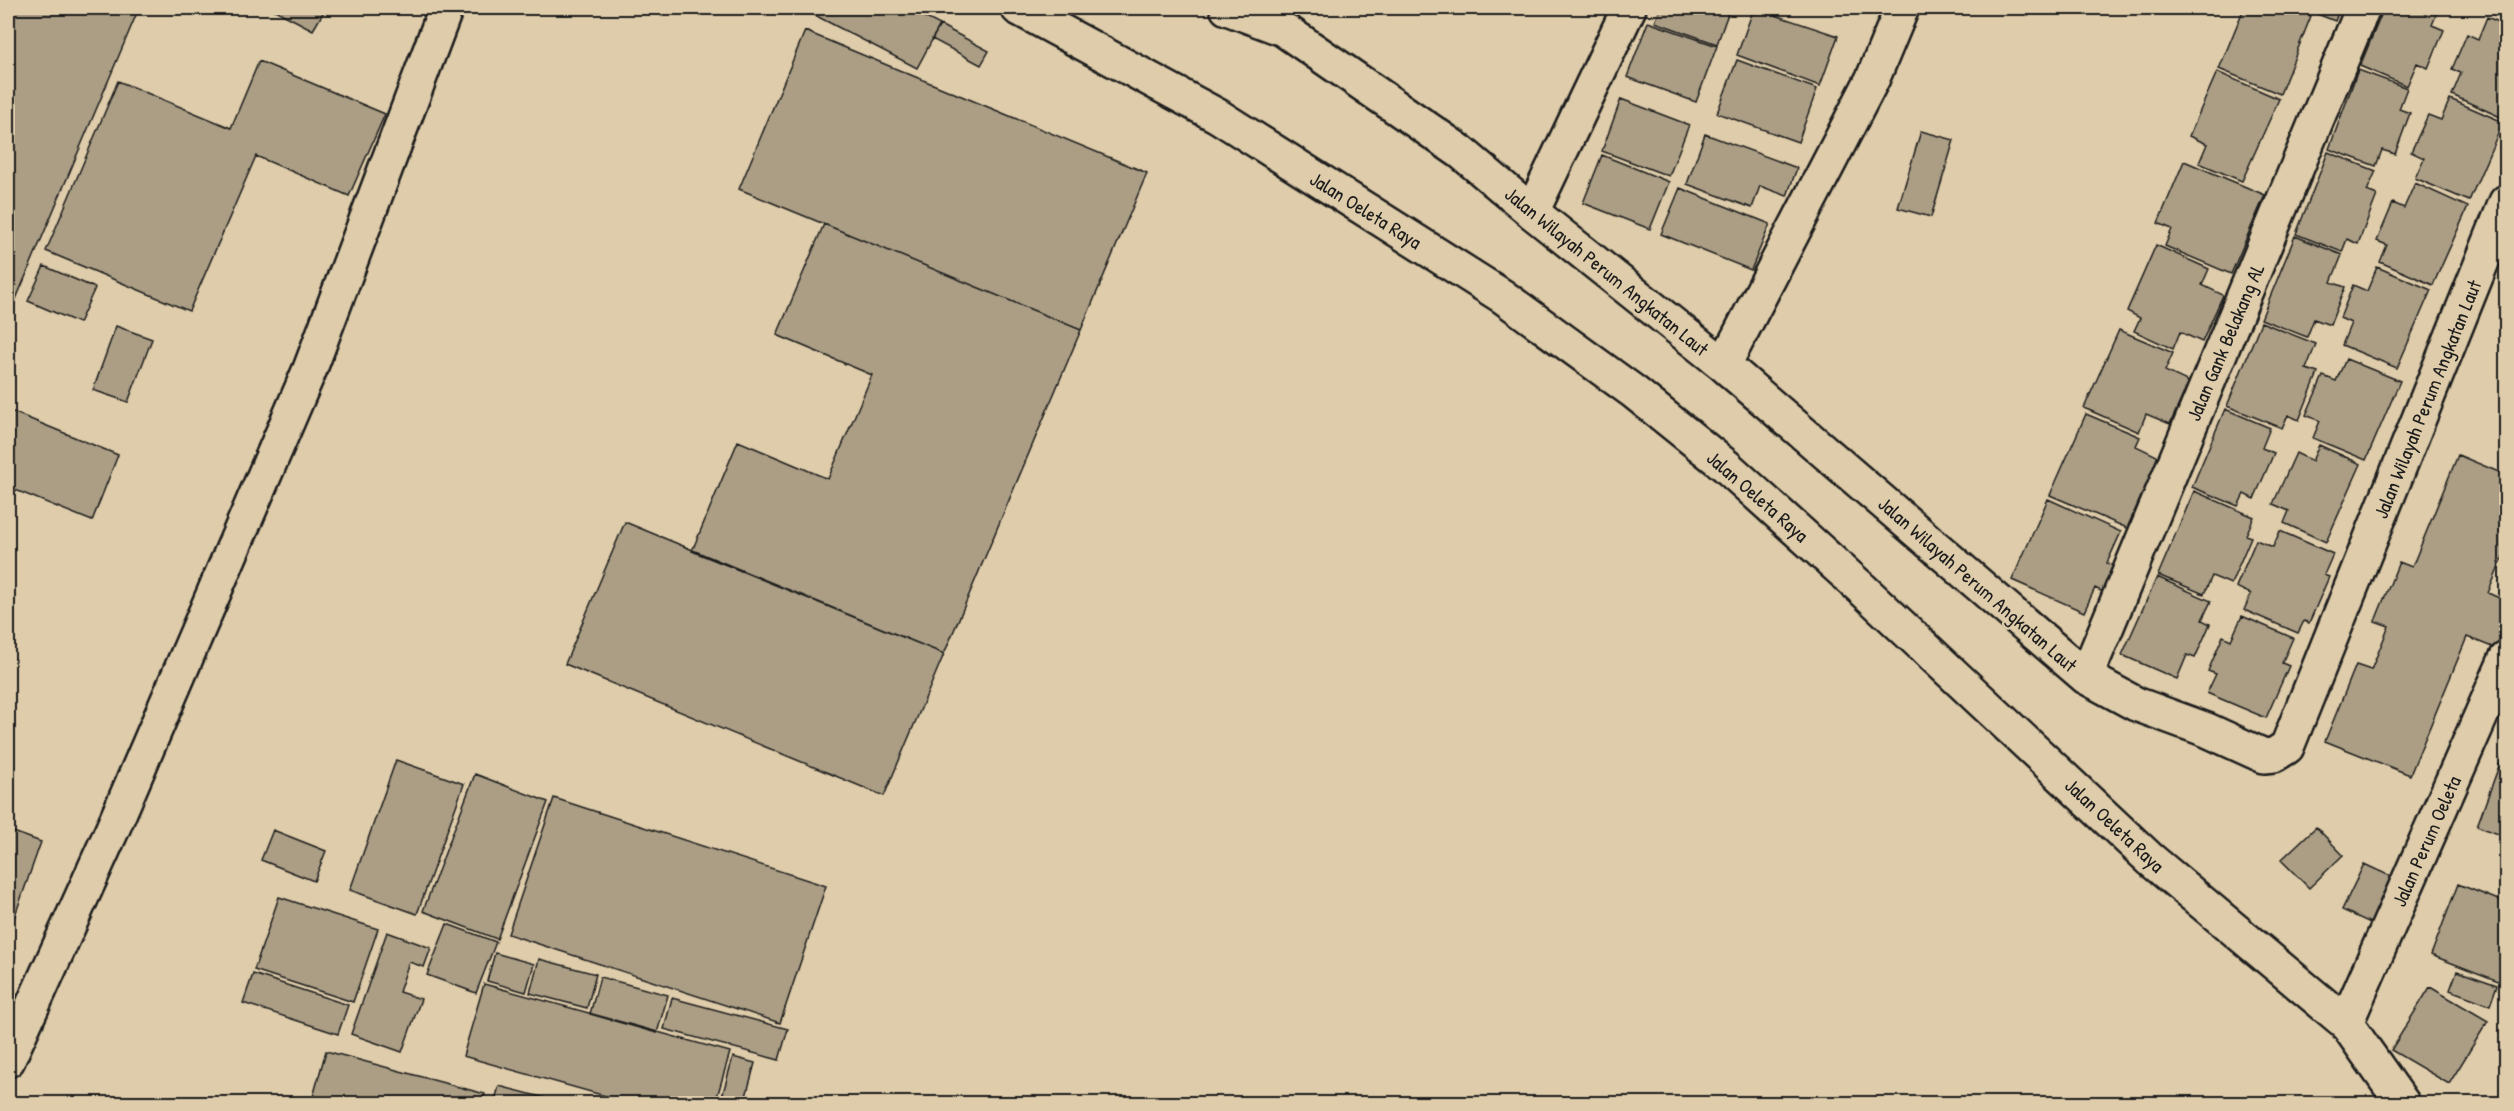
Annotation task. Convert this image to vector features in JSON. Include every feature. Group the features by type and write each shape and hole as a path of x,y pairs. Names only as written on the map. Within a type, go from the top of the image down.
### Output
{"street":[{"path":"8,1060 114,828 310,369 446,8"},
{"name":"Jalan Oeleta Raya","path":"1018,8 1218,116 1502,296 1634,392 1726,466 1859,586 2150,859 2346,1023 2403,1104"},
{"name":"Jalan Wilayah Perum Angkatan Laut","path":"1227,8 1287,18 1461,152 1532,212 1724,365 2086,677 2136,704 2208,730 2264,756 2274,755 2287,747 2506,202"},
{"path":"1532,212 1629,8"},
{"path":"1724,365 1873,78 1902,8"},
{"name":"Jalan Gank Belakang AL","path":"2086,677 2363,8"},
{"name":"Jalan Perum Oeleta","path":"2346,1023 2506,659"}],"building":[{"path":"8,8 139,8 8,318"},
{"path":"271,8 326,8 313,30"},
{"path":"801,8 907,8 940,25 917,68"},
{"path":"1661,8 1730,8 1717,44 1655,22"},
{"path":"1754,8 1838,36 1820,86 1737,55"},
{"path":"2244,8 2290,8 2311,16 2280,94 2219,69"},
{"path":"2302,8 2340,8 2335,21"},
{"path":"2384,8 2439,8 2432,25 2444,30 2428,68 2417,63 2407,86 2360,66"},
{"path":"2486,8 2506,8 2506,20 2485,10"},
{"path":"2487,17 2506,25 2505,119 2452,95 2461,73 2452,69 2467,34 2478,39"},
{"path":"1648,22 1717,46 1696,102 1627,77"},
{"path":"940,25 989,51 981,65 932,39"},
{"path":"805,31 1147,173 1081,330 739,189"},
{"path":"1737,60 1817,89 1798,142 1717,113"},
{"path":"259,61 385,114 349,196 256,156 189,311 46,251 118,81 231,128"},
{"path":"2358,70 2407,88 2399,109 2410,113 2395,154 2382,150 2376,166 2329,149"},
{"path":"2217,72 2279,99 2242,181 2199,163 2207,144 2189,136"},
{"path":"1621,99 1689,125 1669,176 1602,151"},
{"path":"2450,99 2503,122 2469,201 2415,178 2424,158 2411,152 2428,115 2441,120"},
{"path":"1921,131 1954,140 1931,217 1898,208"},
{"path":"1705,134 1797,168 1787,196 1760,186 1752,208 1687,184"},
{"path":"2328,152 2376,171 2367,191 2377,195 2358,244 2347,239 2342,252 2296,234"},
{"path":"1602,155 1669,182 1650,229 1583,203"},
{"path":"2184,161 2265,195 2231,274 2165,246 2172,229 2158,223"},
{"path":"2415,183 2468,207 2433,285 2380,262 2387,245 2377,241 2393,203 2404,208"},
{"path":"1680,188 1770,224 1751,270 1661,234"},
{"path":"824,224 1081,330 944,654 692,551 738,441 828,479 872,375 777,335"},
{"path":"2295,236 2342,255 2331,282 2345,287 2330,325 2314,319 2307,337 2261,319"},
{"path":"2156,245 2209,269 2202,285 2223,295 2202,342 2180,332 2173,349 2134,331 2140,318 2127,311"},
{"path":"44,266 95,288 79,323 28,301"},
{"path":"2377,267 2431,290 2397,368 2342,345 2351,323 2340,318 2353,285 2367,291"},
{"path":"2261,322 2316,344 2306,369 2318,373 2299,420 2288,415 2282,428 2227,406"},
{"path":"116,326 152,339 128,402 93,390"},
{"path":"2119,330 2173,353 2165,371 2189,382 2170,424 2146,414 2139,432 2084,408"},
{"path":"2346,359 2400,381 2366,460 2313,438 2320,421 2306,415 2323,376 2336,381"},
{"path":"2225,409 2270,428 2262,448 2274,453 2254,499 2244,494 2238,506 2192,487"},
{"path":"8,410 118,455 92,521 8,487"},
{"path":"2086,414 2140,437 2136,446 2159,457 2127,528 2050,495"},
{"path":"2319,445 2361,464 2326,542 2284,523 2289,511 2273,504 2296,453 2312,461"},
{"path":"2458,455 2506,475 2506,550 2488,593 2506,601 2506,625 2497,649 2467,637 2410,775 2325,741 2356,665 2371,670 2389,626 2375,621 2399,562 2412,567"},
{"path":"2194,491 2254,517 2246,535 2251,537 2231,584 2212,576 2204,594 2158,575"},
{"path":"2048,499 2121,532 2107,563 2115,567 2103,592 2095,588 2084,612 2012,580"},
{"path":"625,522 944,654 884,796 565,664"},
{"path":"2280,531 2333,554 2324,575 2329,577 2309,623 2304,621 2298,633 2244,610 2251,594 2236,587 2256,540 2273,547"},
{"path":"2157,577 2211,601 2202,620 2210,624 2195,658 2187,655 2177,679 2122,655"},
{"path":"2242,616 2293,638 2282,663 2289,666 2266,718 2207,693 2216,674 2208,671 2223,636 2231,640"},
{"path":"2503,755 2506,756 2506,837 2477,826"},
{"path":"396,760 464,784 417,914 350,890"},
{"path":"475,774 548,802 497,939 423,911"},
{"path":"554,798 826,886 780,1023 508,934"},
{"path":"2316,827 2343,855 2309,888 2281,860"},
{"path":"8,830 41,842 8,935"},
{"path":"273,830 326,851 314,881 261,860"},
{"path":"2364,864 2399,880 2377,926 2342,910"},
{"path":"2458,884 2506,903 2506,984 2431,955"},
{"path":"279,897 378,929 353,1002 254,970"},
{"path":"447,924 496,942 476,993 427,975"},
{"path":"387,932 431,948 424,967 409,962 399,992 421,999 402,1052 351,1034"},
{"path":"495,953 534,964 526,992 487,981"},
{"path":"539,959 596,974 587,1008 530,993"},
{"path":"2457,971 2497,985 2490,1005 2450,990"},
{"path":"253,974 348,1005 338,1034 243,1003"},
{"path":"600,977 668,995 657,1033 590,1014"},
{"path":"484,984 730,1052 715,1104 634,1104 463,1056"},
{"path":"2430,987 2488,1021 2449,1084 2391,1050"},
{"path":"672,998 788,1029 779,1060 664,1029"},
{"path":"326,1051 485,1094 482,1104 311,1104"},
{"path":"733,1057 755,1063 744,1104 720,1104"},
{"path":"499,1086 568,1104 494,1104"}]}
